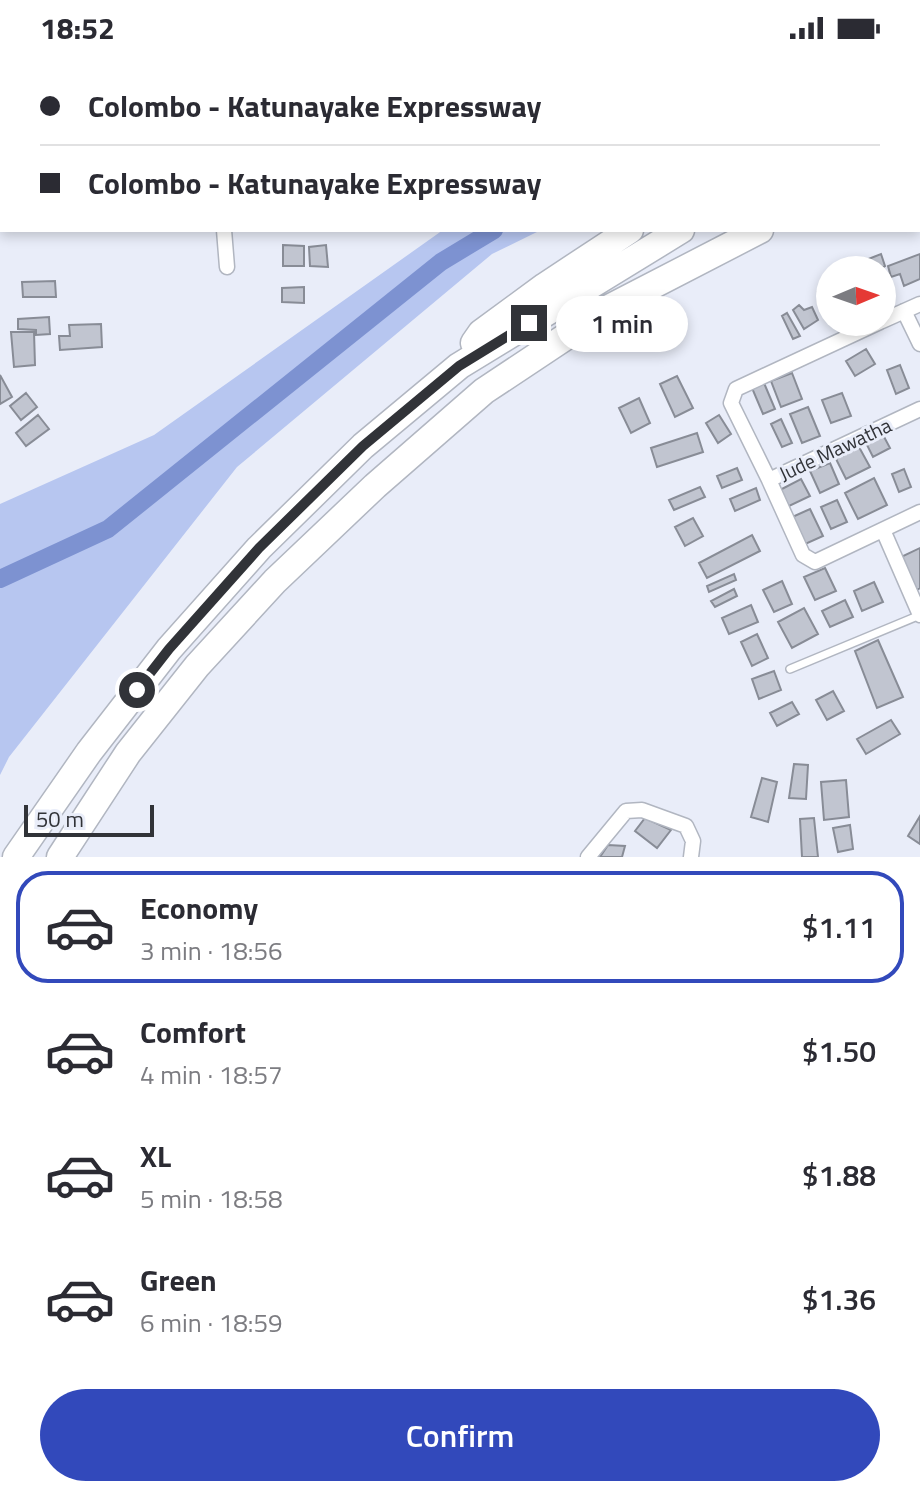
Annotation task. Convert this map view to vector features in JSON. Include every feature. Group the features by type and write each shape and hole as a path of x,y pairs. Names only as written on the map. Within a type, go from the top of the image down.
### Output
{"highway":[{"path":"459,366 481,333 627,232"},
{"path":"16,857 89,752 169,649 259,548 363,446 459,366 678,232"},
{"path":"60,857 128,753 197,666 275,581 375,486 484,391 596,316 756,232"}],"street":[{"path":"224,232 227,267"},
{"path":"896,315 920,304"},
{"path":"904,311 920,344"},
{"path":"769,480 731,403 736,389 851,336"},
{"name":"Jude Mawatha","path":"920,409 769,480 803,555 815,562 920,512"},
{"path":"883,530 920,615"},
{"path":"588,857 626,811 642,810 686,826 693,841 691,857"}],"lane":[{"path":"790,669 920,615"}],"shaded area":[{"path":"440,232 537,232 492,254 237,467 9,757 0,775 0,504 154,435"}],"building":[{"path":"283,245 304,246 304,266 283,266"},
{"path":"326,245 328,267 310,266 309,247"},
{"path":"920,254 920,279 904,286 900,274 896,275 896,263"},
{"path":"55,281 56,297 23,297 22,282"},
{"path":"304,287 304,303 282,302 282,288"},
{"path":"799,305 804,310 812,307 816,321 804,329 793,310"},
{"path":"787,313 800,336 793,339 782,316"},
{"path":"49,317 50,334 36,335 36,330 18,329 18,319"},
{"path":"101,324 102,347 60,350 59,336 70,336 69,325"},
{"path":"11,332 34,332 35,365 14,367"},
{"path":"866,349 875,364 855,376 846,361"},
{"path":"900,365 909,388 896,394 887,370"},
{"path":"792,373 802,399 781,407 771,381"},
{"path":"0,375 12,397 0,404"},
{"path":"677,376 693,408 675,417 660,384"},
{"path":"764,383 775,409 763,414 752,388"},
{"path":"26,393 37,407 21,420 10,406"},
{"path":"842,393 851,416 831,423 822,400"},
{"path":"639,398 650,423 631,433 619,408"},
{"path":"808,407 820,436 802,443 790,414"},
{"path":"38,415 49,429 26,446 16,433"},
{"path":"719,415 731,434 718,443 706,423"},
{"path":"781,419 792,443 782,447 771,424"},
{"path":"697,433 703,452 657,467 651,448"},
{"path":"882,433 890,448 873,457 865,441"},
{"path":"859,447 870,467 846,479 836,459"},
{"path":"830,463 839,484 820,493 810,471"},
{"path":"737,468 742,480 722,488 717,476"},
{"path":"904,469 911,487 899,492 892,474"},
{"path":"874,478 887,505 858,519 845,493"},
{"path":"801,479 810,496 787,507 778,491"},
{"path":"700,487 705,497 674,510 669,500"},
{"path":"756,488 760,500 735,511 730,499"},
{"path":"837,500 847,522 831,529 821,507"},
{"path":"810,509 823,536 803,545 790,518"},
{"path":"693,518 703,536 685,546 675,527"},
{"path":"752,535 760,551 707,578 699,563"},
{"path":"920,548 920,588 915,591 901,557"},
{"path":"825,568 836,591 815,600 804,577"},
{"path":"734,574 736,580 709,592 707,586"},
{"path":"782,581 792,604 774,612 763,590"},
{"path":"874,582 883,602 862,611 854,591"},
{"path":"734,589 737,596 715,607 711,601"},
{"path":"845,600 853,617 830,627 822,611"},
{"path":"751,605 758,622 729,634 722,618"},
{"path":"804,608 818,634 792,648 778,622"},
{"path":"757,634 768,658 752,666 741,642"},
{"path":"878,640 903,697 877,708 855,651"},
{"path":"774,671 781,690 759,699 752,679"},
{"path":"833,691 844,711 827,720 816,700"},
{"path":"792,702 799,714 777,726 770,713"},
{"path":"891,720 900,734 866,754 857,739"},
{"path":"794,764 808,765 806,799 789,798"},
{"path":"762,778 777,782 768,822 751,817"},
{"path":"846,780 849,817 824,820 821,782"},
{"path":"920,816 920,844 908,836"},
{"path":"645,818 671,830 657,848 635,831"},
{"path":"814,818 818,857 802,857 800,819"},
{"path":"850,825 853,849 838,852 833,828"},
{"path":"608,845 625,846 622,857 600,857"}],"waterway":[{"path":"0,579 108,529 441,262 491,232"}],"route":[{"path":"137,690 169,649 259,548 363,446 459,366 529,323"}]}
